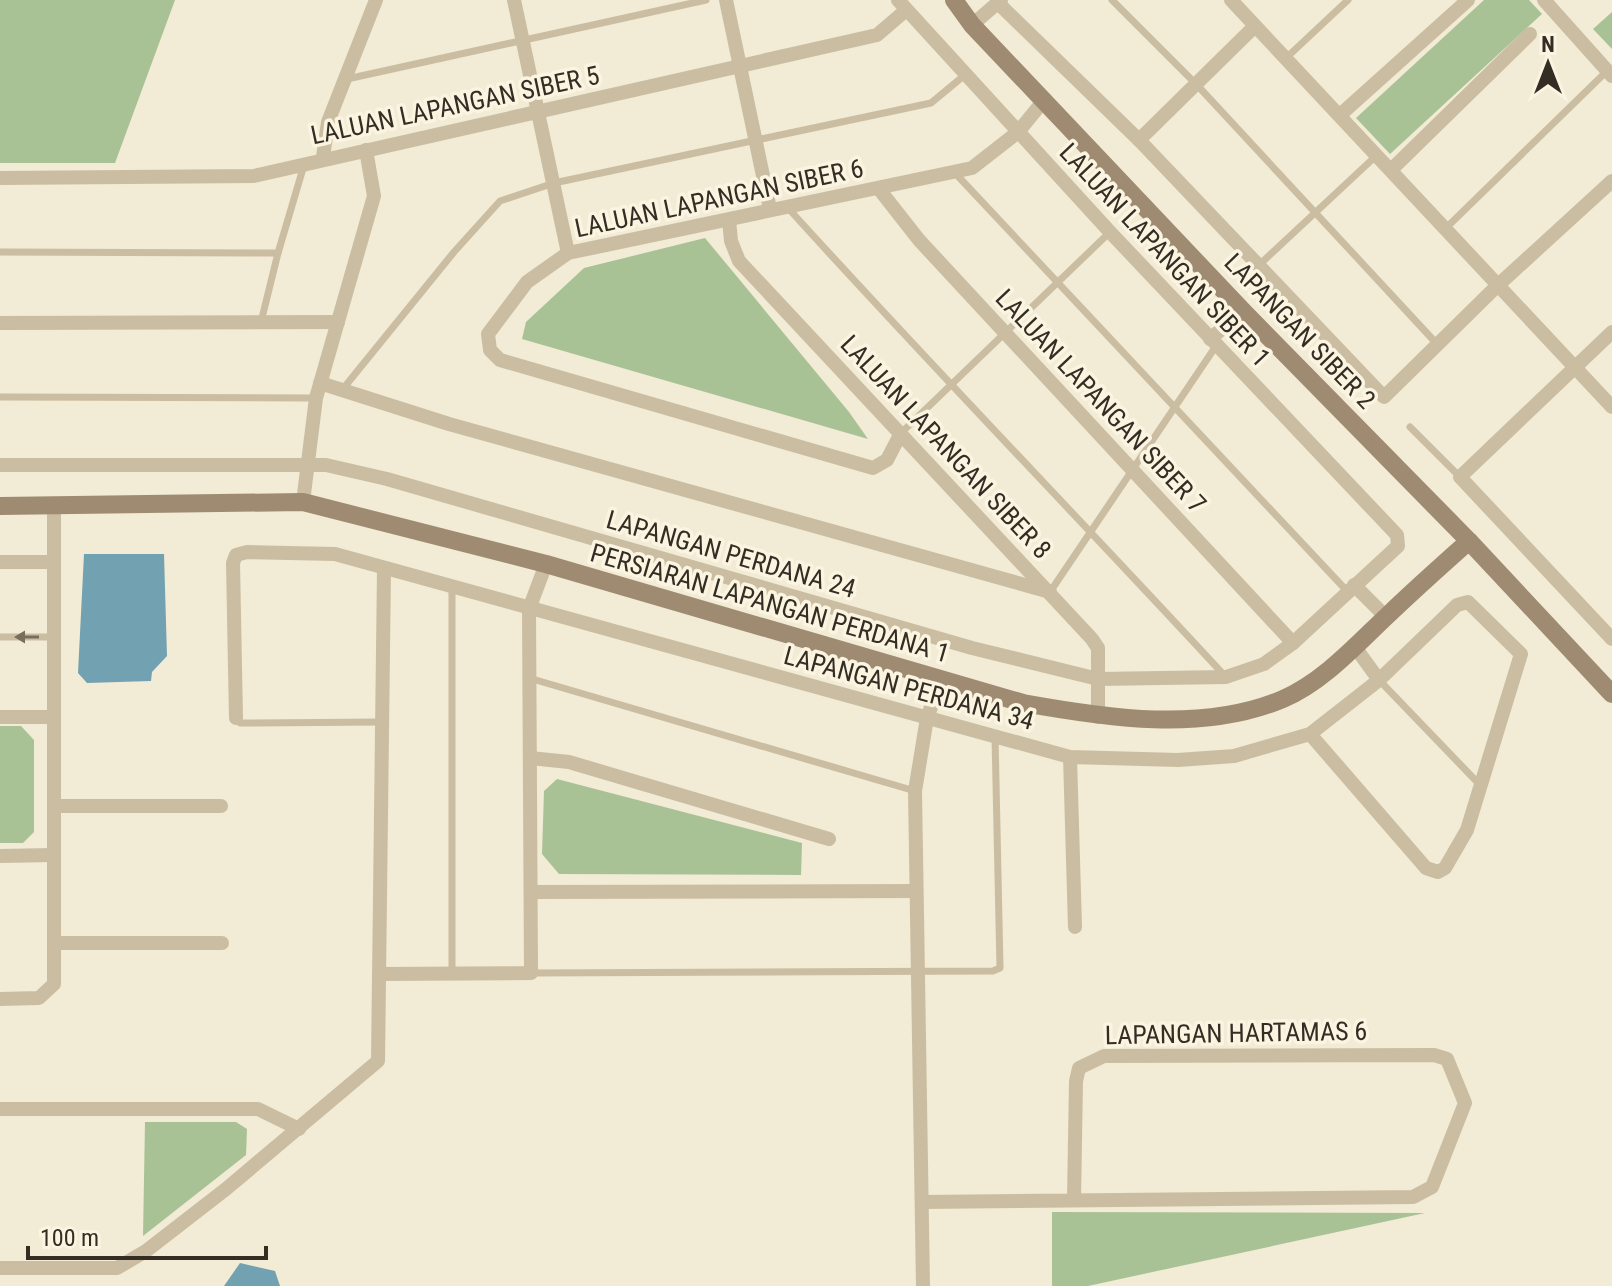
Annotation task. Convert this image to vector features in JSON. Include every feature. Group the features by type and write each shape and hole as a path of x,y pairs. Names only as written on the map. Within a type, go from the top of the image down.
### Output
{"street":[{"path":"323,157 328,122 376,0"},
{"path":"514,0 568,253"},
{"path":"726,0 770,209"},
{"name":"LAPANGAN SIBER 2","path":"954,0 972,25 1243,311 1469,541 1612,694"},
{"path":"1231,0 1446,228 1496,287 1612,407"},
{"path":"1340,115 1468,0"},
{"path":"1544,0 1610,74"},
{"path":"972,25 998,1 1139,140 1381,394 1387,395 1496,287 1612,181"},
{"name":"LALUAN LAPANGAN SIBER 5","path":"0,178 254,176 323,157 538,113 877,35 902,6"},
{"name":"LALUAN LAPANGAN SIBER 1","path":"902,6 968,73 1110,232 1400,540"},
{"path":"1139,140 1255,26"},
{"path":"1391,170 1530,34"},
{"name":"LALUAN LAPANGAN SIBER 6","path":"901,433 887,460 873,468 500,360 490,350 488,334 527,282 568,253 972,168 1018,132 1045,99"},
{"path":"303,502 316,398 374,196 366,150"},
{"name":"LALUAN LAPANGAN SIBER 7","path":"879,189 919,240 1293,643"},
{"name":"LALUAN LAPANGAN SIBER 8","path":"729,220 731,241 739,261 1050,592 1098,648 1098,717"},
{"path":"1213,342 1243,311"},
{"path":"0,323 338,322"},
{"path":"1612,332 1460,477 1612,639"},
{"path":"320,383 838,535 1050,592"},
{"name":"LAPANGAN PERDANA 24","path":"0,465 326,465 387,479 972,648 1098,679 1226,677 1264,664 1293,643 1400,540"},
{"name":"PERSIARAN LAPANGAN PERDANA 1","path":"0,506 303,502 546,564 1023,703 1098,717 1225,716 1261,707 1306,686 1355,647 1469,541"},
{"path":"0,999 39,998 54,984 54,506"},
{"name":"LAPANGAN PERDANA 34","path":"236,718 233,563 236,555 247,552 335,554 1070,757 1178,760 1234,756 1310,734 1379,680 1457,605 1468,602 1521,654 1481,786"},
{"path":"0,562 54,562"},
{"path":"379,974 531,973 529,609 546,564"},
{"path":"0,1268 117,1268 146,1251 299,1129 378,1061 384,568"},
{"path":"1351,588 1386,617"},
{"path":"1355,647 1379,680"},
{"path":"923,1286 915,791 927,718 941,680"},
{"path":"0,717 54,717"},
{"path":"1310,734 1432,872 1445,868 1467,830 1481,786"},
{"path":"1070,757 1075,927"},
{"path":"530,758 569,762 829,839"},
{"path":"54,806 221,806"},
{"path":"0,856 54,855"},
{"path":"531,892 916,891"},
{"path":"54,943 222,943"},
{"name":"LAPANGAN HARTAMAS 6","path":"1434,1055 1447,1059 1465,1103 1432,1187 1413,1197 1074,1200 1076,1081 1079,1068 1104,1056 1434,1055"},
{"path":"0,1109 258,1109 299,1129"},
{"path":"922,1202 1074,1200"}],"lane":[{"path":"345,79 706,0"},
{"path":"1112,0 1197,85 1438,345"},
{"path":"1285,59 1348,0"},
{"path":"342,390 454,252 500,201 554,183 931,103 968,73"},
{"path":"1446,228 1610,74"},
{"path":"1259,265 1377,155"},
{"path":"261,322 305,162"},
{"path":"955,173 1351,588"},
{"path":"787,206 949,386 1090,530 1226,677"},
{"path":"901,433 1110,232"},
{"path":"0,252 278,253"},
{"path":"1050,592 1175,405 1213,342"},
{"path":"0,397 316,398"},
{"path":"1410,427 1460,477"},
{"path":"452,587 452,973"},
{"path":"0,637 54,637"},
{"path":"529,678 915,791"},
{"path":"1379,680 1481,786"},
{"path":"236,718 240,723 381,722"},
{"path":"531,973 1000,968 995,736"}],"green space":[{"path":"0,0 175,0 115,163 0,163"},
{"path":"1484,0 1529,0 1542,14 1390,154 1356,118"},
{"path":"1612,12 1612,49 1593,29"},
{"path":"705,238 868,439 522,339 526,322 584,268"},
{"path":"0,726 21,726 34,740 34,832 23,843 0,843"},
{"path":"557,779 802,843 801,875 559,874 542,854 544,791"},
{"path":"145,1122 236,1122 247,1129 246,1155 143,1236"},
{"path":"1052,1212 1425,1213 1088,1286 1052,1286"}],"water":[{"path":"84,554 164,554 167,656 152,672 151,681 87,683 78,673"},
{"path":"240,1263 275,1271 280,1286 224,1286"}]}
